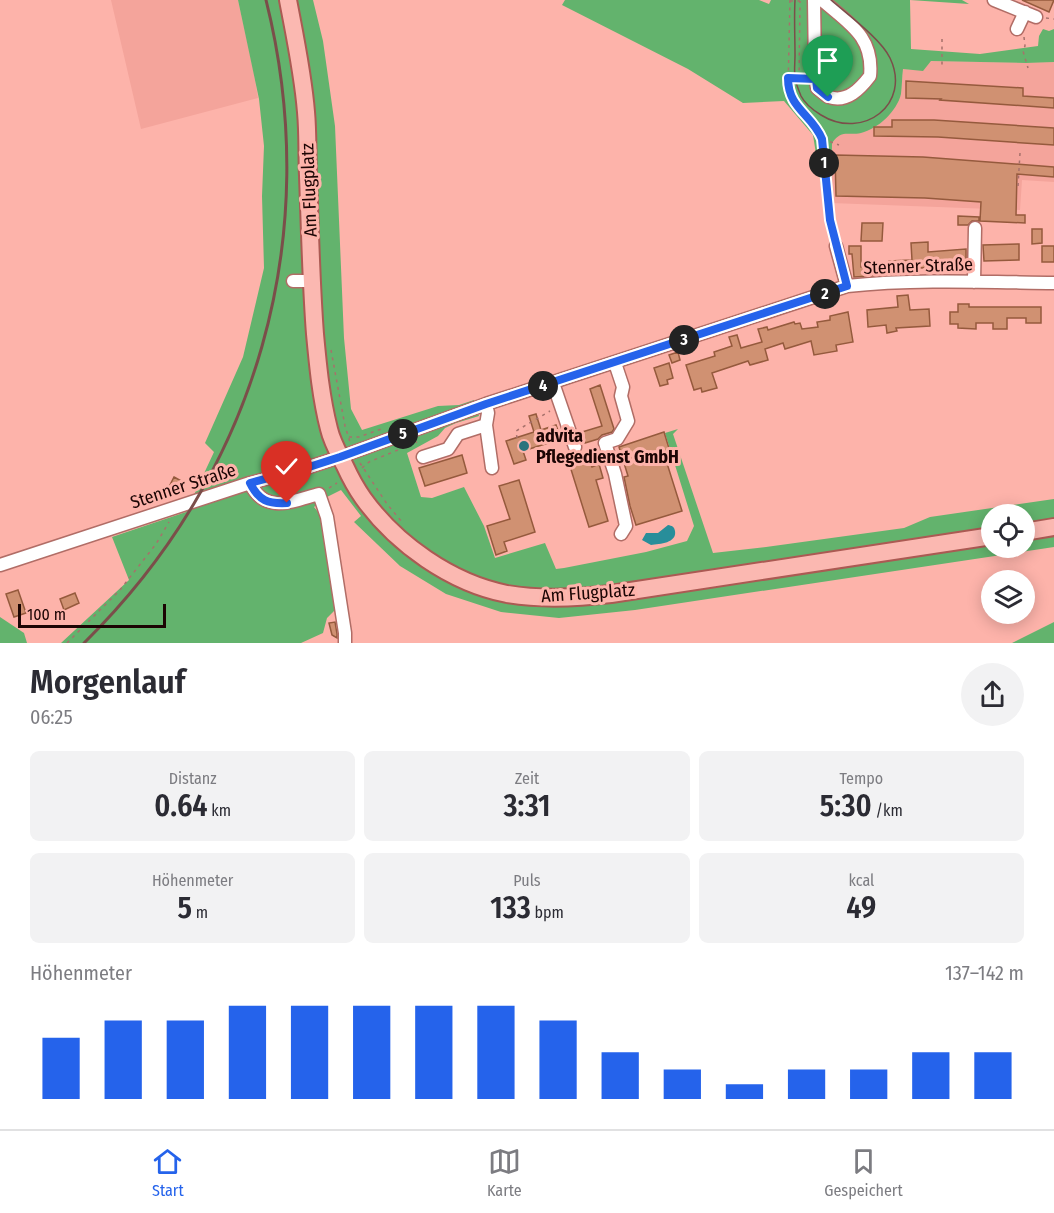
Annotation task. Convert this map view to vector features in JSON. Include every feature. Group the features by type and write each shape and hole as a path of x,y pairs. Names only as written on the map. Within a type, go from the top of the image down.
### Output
{"main road":[{"name":"Am Flugplatz","path":"288,0 300,58 306,112 312,281 320,385 329,430 348,454 361,496 393,531 425,558 471,583 524,596 558,598 611,594 981,539"},
{"path":"1035,530 1054,527"}],"street":[{"path":"809,1 817,88 828,97 842,98 855,93 870,76 870,55 859,32 822,0"},
{"path":"994,0 1030,15 1017,29"},
{"path":"974,282 975,228"},
{"path":"836,246 847,286"},
{"path":"293,281 312,281"},
{"name":"Stenner Straße","path":"0,565 250,483 306,468 486,404 847,286 974,282 1054,283"},
{"path":"615,363 623,387 621,396 628,421 617,439 605,443 615,474 626,526 621,534"},
{"path":"553,383 575,447"},
{"path":"486,404 488,413 486,425 492,468"},
{"path":"423,458 448,449 458,434 486,425"},
{"path":"250,483 259,497 273,504 287,503 320,494 327,518 345,643"}],"path":[{"path":"809,1 790,1 788,90 795,104 818,128 822,139 830,220 836,246"},
{"path":"799,78 800,1"},
{"path":"942,39 942,65"},
{"path":"1023,51 1028,68"},
{"path":"788,78 816,79"},
{"path":"822,139 839,145"},
{"path":"1018,186 1020,153"},
{"path":"330,346 348,454"},
{"path":"517,438 516,431 561,405"},
{"path":"362,468 402,521"},
{"path":"67,643 120,590 156,544 176,507"}],"shaded area":[{"path":"111,0 238,0 258,98 141,129"},
{"path":"931,61 1054,62 1054,182 1022,180 1020,210 831,203 832,143 842,133 861,133 901,95 903,69 923,70"}],"green space":[{"path":"238,0 313,0 323,41 335,126 344,338 351,409 362,430 438,406 459,405 474,400 479,416 445,428 438,436 407,453 421,497 432,498 464,487 484,526 495,558 545,543 556,569 646,552 687,541 694,526 665,433 678,429 673,434 713,553 904,528 930,517 981,510 981,558 635,610 559,618 501,612 446,594 400,566 354,522 361,516 341,490 314,507 324,519 337,598 334,611 327,618 323,633 301,643 61,643 129,580 112,537 186,512 214,452 205,443 243,357 264,268 262,196 264,146 259,99"},
{"path":"565,0 759,0 769,4 771,0 910,0 911,49 980,54 1038,46 1039,36 1043,29 1049,31 1054,29 1054,62 931,61 923,71 903,69 901,94 891,113 874,128 856,134 842,134 832,143 831,203 824,204 813,135 784,101 743,103 688,69 562,5"},
{"path":"910,0 962,0 969,4"},
{"path":"1054,499 1054,547 1035,550 1035,504 1020,504"},
{"path":"0,617 24,633 27,643 0,643"},
{"path":"1054,622 1054,643 1012,643"}],"water":[{"path":"668,525 673,526 675,531 671,540 651,545 642,540 646,533 658,533"}],"building":[{"path":"1022,0 1054,0 1049,12"},
{"path":"906,81 1023,88 1023,96 1054,98 1054,108 906,98"},
{"path":"892,120 934,120 1054,128 1054,145 938,137 874,136 874,127 892,127"},
{"path":"835,155 923,157 1054,167 1054,177 1017,174 1016,215 1025,215 1025,223 980,221 981,202 836,196"},
{"path":"958,216 979,217 979,221 972,221 968,225 958,225"},
{"path":"862,223 883,223 882,241 861,241"},
{"path":"1032,229 1042,229 1042,243 1032,244"},
{"path":"928,242 928,252 966,249 966,265 905,269 905,274 854,277 849,246 861,246 861,267 883,265 889,261 912,260 911,243"},
{"path":"1019,244 1019,260 984,261 983,245"},
{"path":"1042,246 1054,246 1054,262 1042,262"},
{"path":"908,295 910,310 929,309 930,326 896,328 897,331 887,333 886,325 868,327 867,310 898,307 897,296"},
{"path":"958,304 969,304 969,307 1041,307 1041,323 1026,323 1026,318 1007,318 1007,329 993,329 993,323 976,323 976,329 958,328 958,324 950,324 950,312 958,312"},
{"path":"848,312 853,342 836,345 837,351 814,355 811,341 785,349 783,343 765,349 768,360 750,365 748,361 712,373 717,388 702,392 701,388 694,390 686,365 715,356 714,352 732,346 729,337 737,335 741,348 762,342 758,329 767,327 768,330 794,322 795,324 800,323 802,329 818,327 817,322 830,320 830,316"},
{"path":"678,352 680,360 672,363 669,355"},
{"path":"669,363 673,378 667,380 668,384 660,386 654,368"},
{"path":"600,385 614,429 598,439 585,443 582,432 602,426 590,389"},
{"name":"advita Pflegedienst GmbH","path":"536,414 541,430 556,425 561,439 523,451 526,460 514,464 506,441 534,432 529,416"},
{"path":"664,432 671,455 665,457 682,511 636,525 624,477 628,476 619,447"},
{"path":"462,455 467,473 425,486 419,468"},
{"path":"588,457 592,467 599,464 603,478 596,480 608,521 589,527 569,463"},
{"path":"174,477 185,483 178,495 168,489"},
{"path":"519,480 535,532 504,542 507,551 496,555 487,526 510,519 499,486"},
{"path":"18,590 26,613 14,617 6,594"},
{"path":"75,593 79,603 64,610 60,599"},
{"path":"335,622 337,638 332,635 329,623"}],"tram line":[{"path":"795,0 795,75 803,99 818,113 837,122 853,124 867,121 880,114 889,103 894,90 895,75 890,58 864,28 831,0"}],"railway":[{"path":"84,643 144,576 194,504 233,427 262,346 280,262 287,176 282,88 266,0"}],"place":[{"name":"advita Pflegedienst GmbH","path":"524,446"}],"route":[{"path":"287,503 273,504 259,497 250,483 340,457 486,404 847,286 830,220 822,139 818,128 795,104 788,90 788,78 816,79 817,88 828,97"}]}
